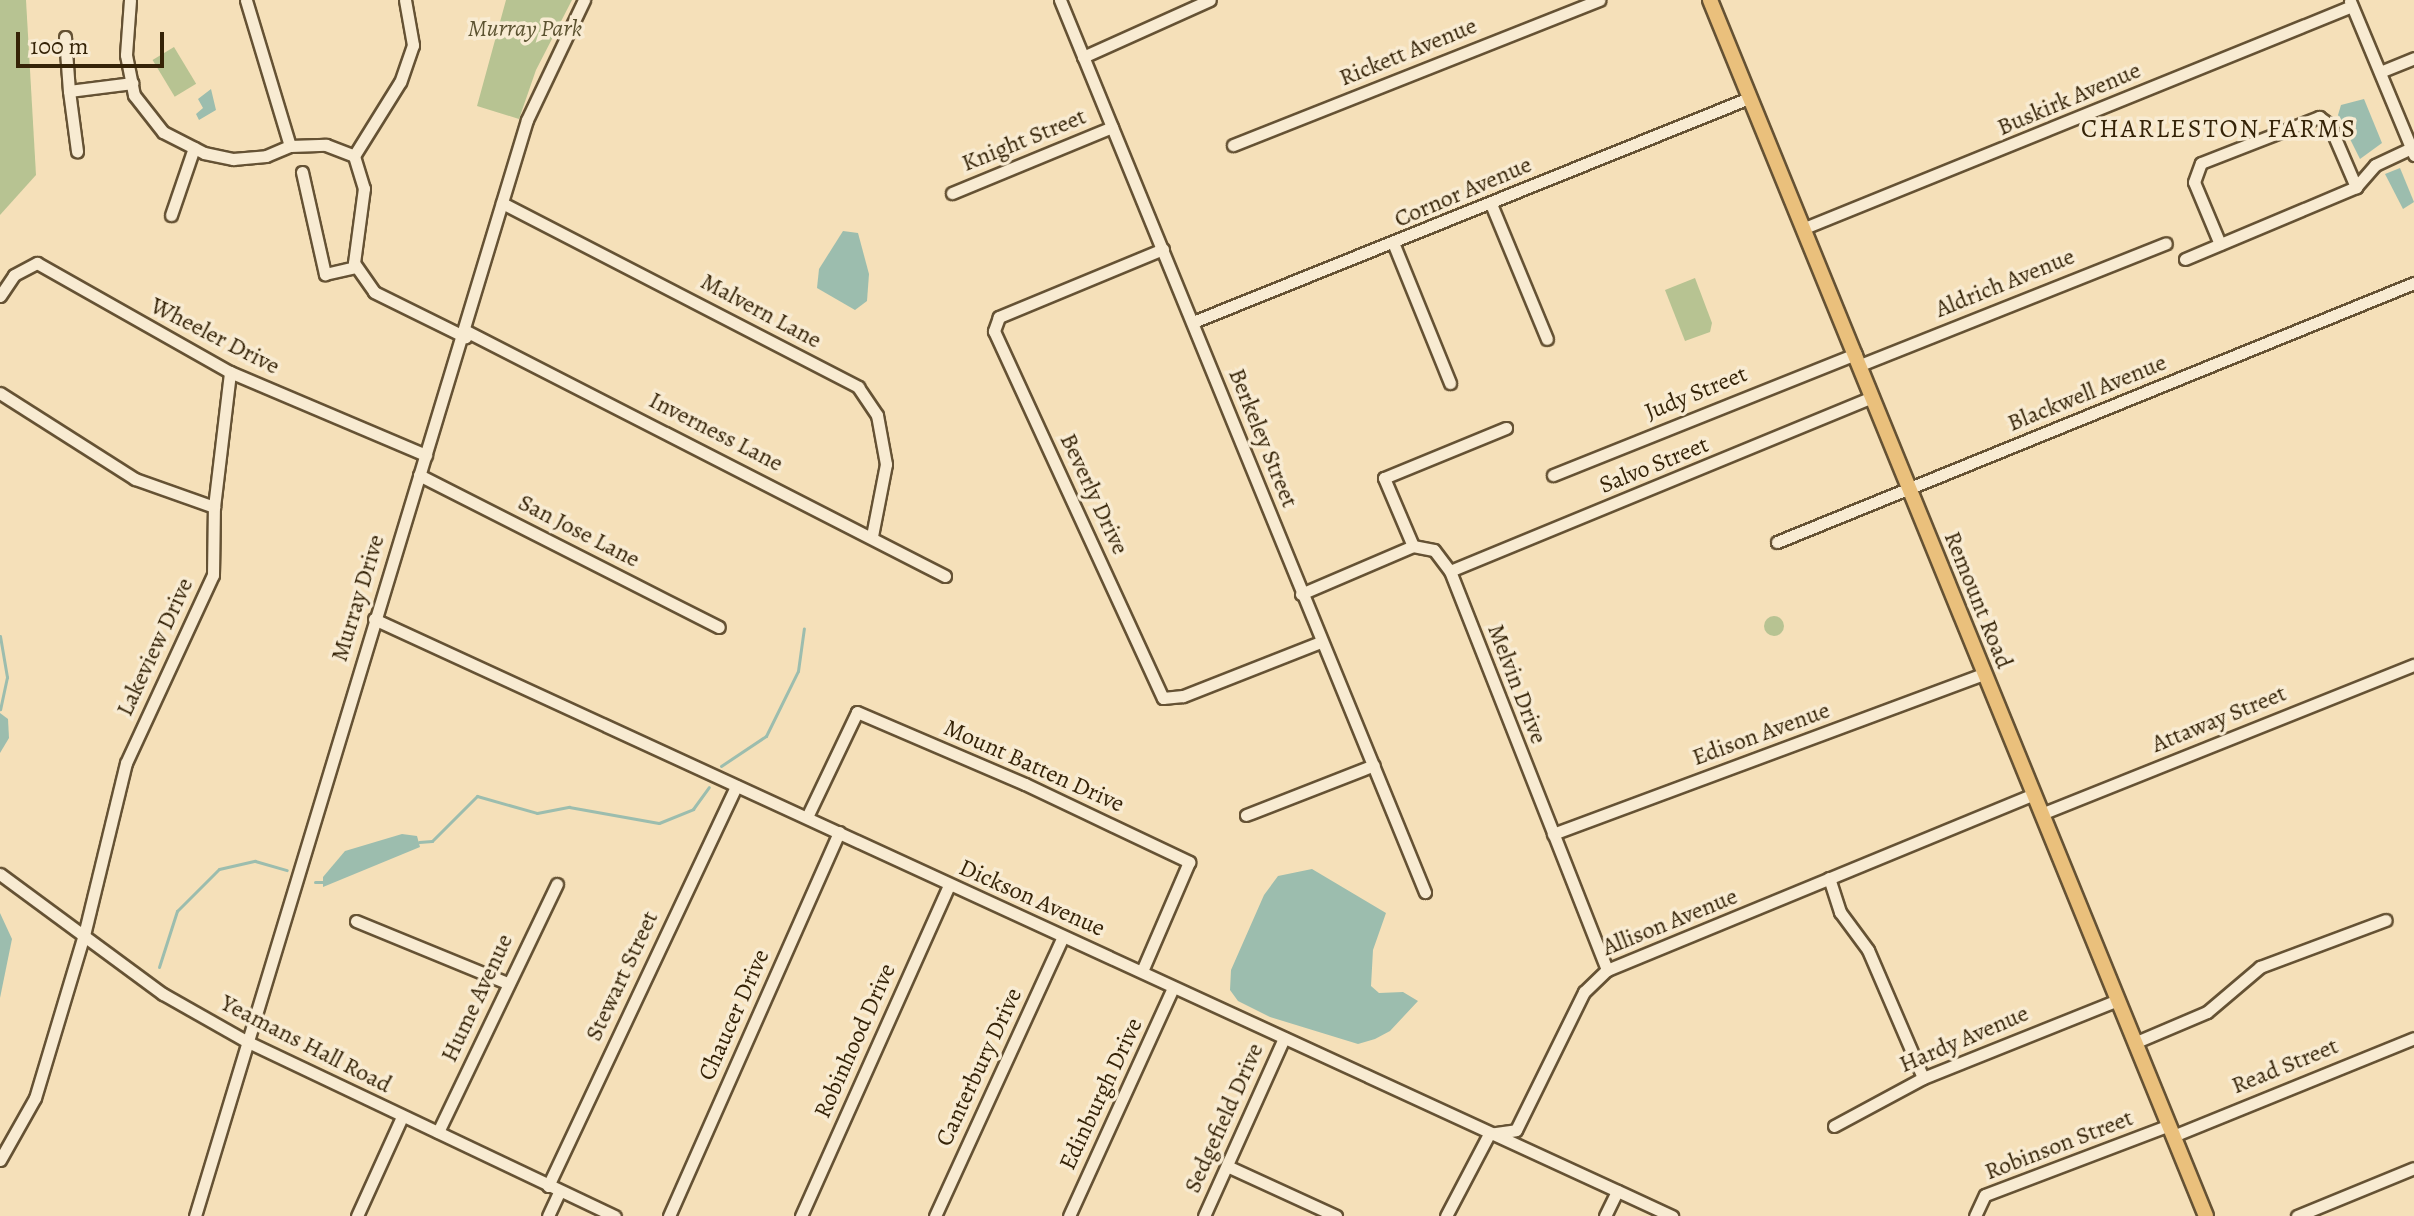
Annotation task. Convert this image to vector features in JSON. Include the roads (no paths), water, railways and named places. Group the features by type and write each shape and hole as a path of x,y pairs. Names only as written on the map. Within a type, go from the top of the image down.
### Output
{"main road":[{"name":"Remount Road","path":"1710,0 2206,1216"}],"street":[{"path":"130,0 126,55 134,95 163,132 194,148 233,159 266,156 290,146 326,145 354,156"},
{"path":"247,0 290,146"},
{"path":"302,172 325,274 356,267 364,188 354,156 400,82 413,45 405,0"},
{"name":"Murray Drive","path":"195,1216 374,619 466,334 533,103 584,0"},
{"name":"Berkeley Street","path":"1060,0 1425,892"},
{"path":"1083,57 1210,0"},
{"name":"Rickett Avenue","path":"1233,145 1599,0"},
{"path":"2185,259 2356,187 2375,165 2412,151 2351,3"},
{"name":"Buskirk Avenue","path":"1802,229 2351,3"},
{"path":"65,37 77,151"},
{"path":"2380,72 2414,58"},
{"path":"69,91 132,83"},
{"name":"Cornor Avenue","path":"1193,322 1394,245 1749,98"},
{"path":"2220,244 2194,182 2201,163 2319,117 2329,124 2356,187"},
{"name":"Knight Street","path":"952,193 1112,127"},
{"path":"171,215 194,148"},
{"name":"Malvern Lane","path":"502,203 858,387 877,415 886,464 872,536"},
{"path":"1491,204 1547,339"},
{"name":"Aldrich Avenue","path":"1858,359 2166,243"},
{"path":"1394,245 1450,383"},
{"name":"Beverly Drive","path":"1163,249 999,317 994,331 1163,698 1183,696 1321,642"},
{"name":"Wheeler Drive","path":"0,296 14,275 37,263 230,372 426,455"},
{"name":"Inverness Lane","path":"356,267 374,292 466,334 872,536 945,576"},
{"name":"Blackwell Avenue","path":"1777,542 2414,283"},
{"name":"Judy Street","path":"1553,475 1858,359"},
{"name":"Lakeview Drive","path":"0,1160 35,1098 84,935 126,763 213,575 214,507 230,372"},
{"path":"0,393 135,479 214,507"},
{"name":"Salvo Street","path":"1450,571 1873,397"},
{"path":"1301,594 1413,546 1384,478 1506,428"},
{"name":"San Jose Lane","path":"419,475 719,627"},
{"name":"Melvin Drive","path":"1413,546 1434,550 1450,571 1607,970"},
{"name":"Dickson Avenue","path":"374,619 1142,971 1172,990 1672,1216"},
{"name":"Attaway Street","path":"2041,814 2414,665"},
{"name":"Edison Avenue","path":"1553,834 1984,674"},
{"name":"Mount Batten Drive","path":"807,817 857,712 1025,784 1189,862 1142,971"},
{"path":"1246,815 1374,765"},
{"name":"Stewart Street","path":"548,1216 553,1189 736,786"},
{"name":"Allison Avenue","path":"1489,1134 1516,1130 1584,992 1607,970 2032,795"},
{"name":"Chaucer Drive","path":"669,1216 839,832"},
{"name":"Yeamans Hall Road","path":"0,874 163,994 248,1042 615,1216"},
{"path":"1829,878 1840,912 1868,950 1923,1078"},
{"name":"Hume Avenue","path":"438,1132 557,884"},
{"name":"Robinhood Drive","path":"801,1216 949,885"},
{"path":"2134,1043 2207,1012 2260,967 2386,920"},
{"path":"356,921 507,983"},
{"name":"Canterbury Drive","path":"935,1216 1063,937"},
{"name":"Edinburgh Drive","path":"1069,1216 1172,990"},
{"name":"Hardy Avenue","path":"1834,1126 1923,1078 2116,1001"},
{"name":"Sedgefield Drive","path":"1204,1216 1284,1038"},
{"name":"Read Street","path":"2171,1130 2414,1038"},
{"path":"357,1216 402,1117"},
{"name":"Robinson Street","path":"1975,1216 1985,1195 2171,1130"},
{"path":"1446,1216 1489,1134"},
{"path":"1227,1166 1336,1216"},
{"path":"2297,1216 2414,1168"},
{"path":"1605,1216 1617,1191"}],"waterway":[{"path":"721,766 766,736 798,671 804,628"},
{"path":"0,636 7,677 0,709"},
{"path":"419,842 432,841 477,796 537,813 569,807 659,823 693,809 709,787"},
{"path":"159,967 177,911 219,869 255,861 287,870"},
{"path":"315,882 323,882"}],"district":[{"name":"CHARLESTON FARMS","path":"2219,129"}],"park label":[{"name":"Murray Park","path":"525,29"}]}
